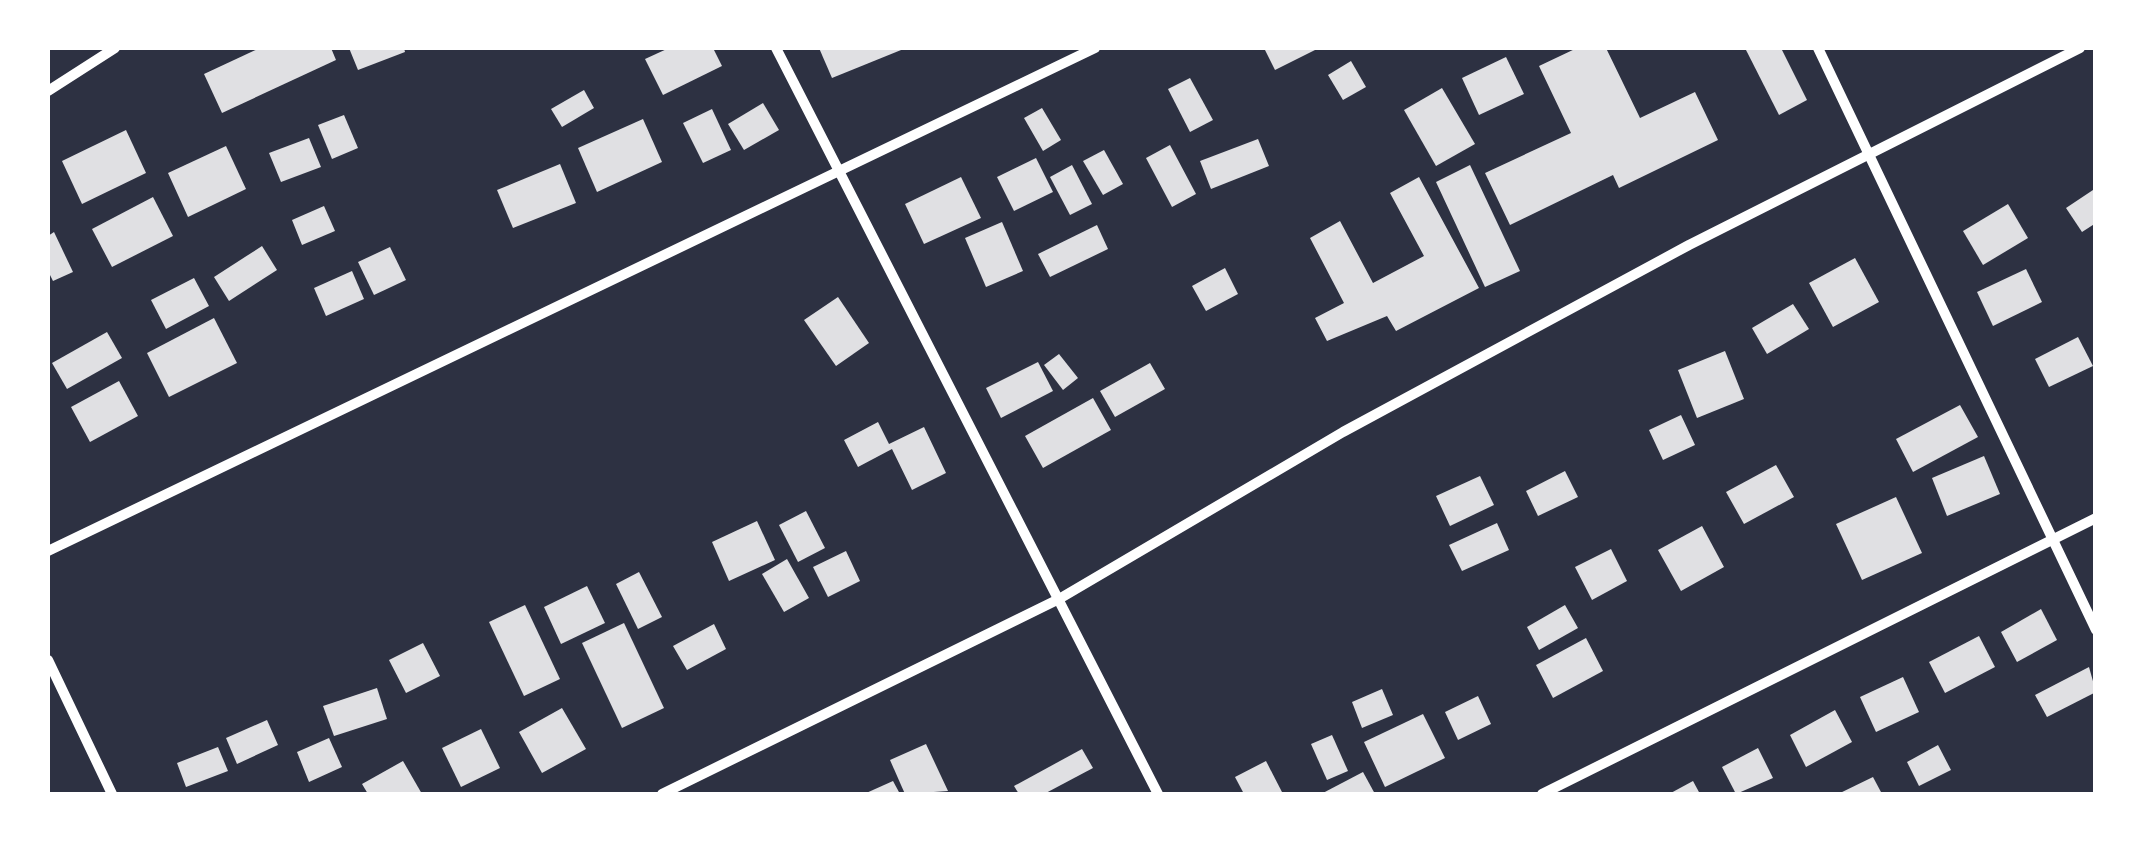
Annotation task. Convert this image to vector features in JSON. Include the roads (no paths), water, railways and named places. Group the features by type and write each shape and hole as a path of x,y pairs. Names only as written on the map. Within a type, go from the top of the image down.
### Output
{"street":[{"path":"48,91 115,48"},
{"path":"776,48 1158,794"},
{"path":"48,551 840,167 1095,48"},
{"path":"1818,48 2096,630"},
{"path":"662,794 1060,598 1360,422 1689,245 2080,48"},
{"path":"1542,794 2096,518"},
{"path":"49,667 112,794"}]}
